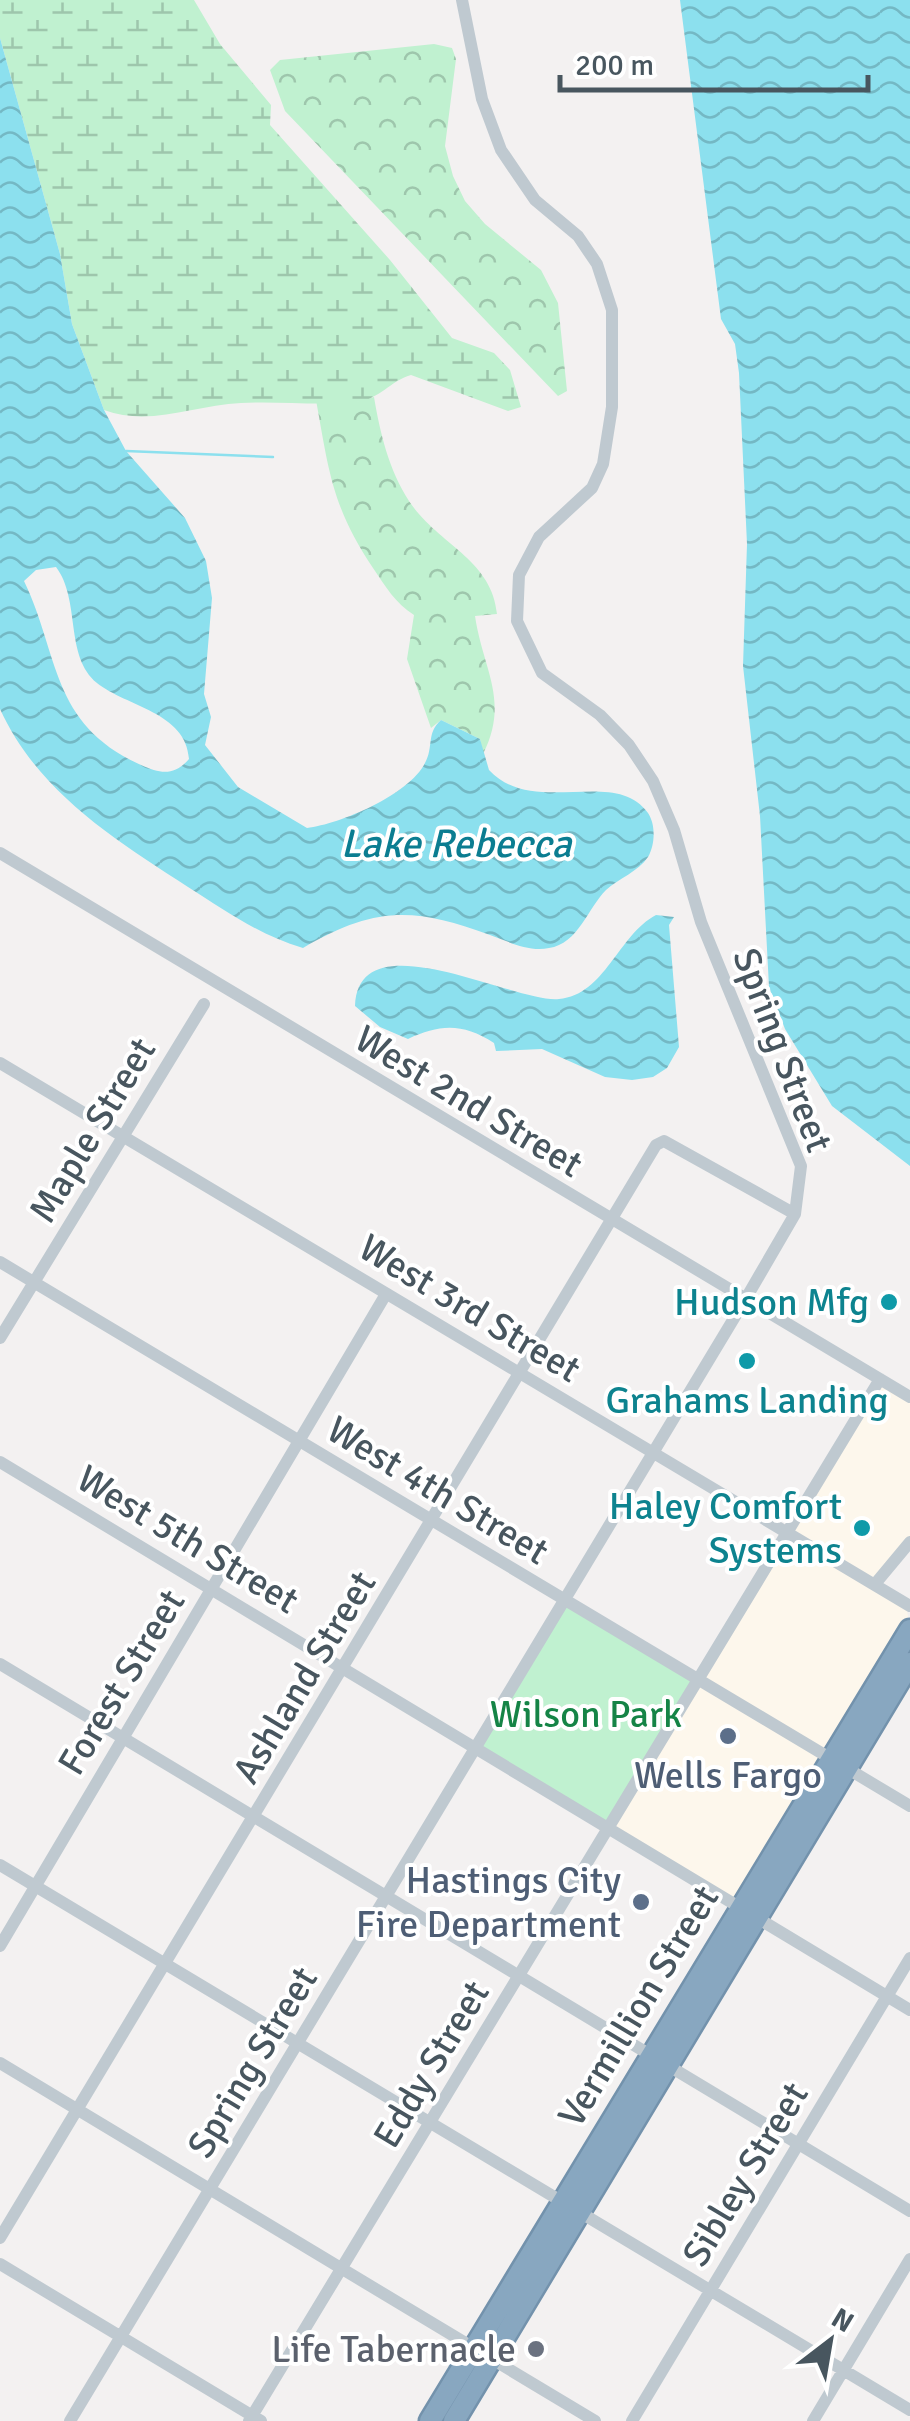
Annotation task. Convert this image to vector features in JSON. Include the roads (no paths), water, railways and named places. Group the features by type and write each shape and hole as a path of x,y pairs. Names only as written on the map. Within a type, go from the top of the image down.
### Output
{"highway":[{"name":"Vermillion Street","path":"430,2421 482,2353 838,1764 910,1630"},
{"name":"Vermillion Street","path":"838,1764 910,1663"},
{"name":"Vermillion Street","path":"454,2421 482,2353"}],"street":[{"name":"Spring Street","path":"70,2421 746,1300 794,1214 801,1166 795,1142 700,922 674,830 653,781 600,715 542,673 517,621 519,576 539,536 592,488 606,454 612,407 612,310 597,264 588,250 535,200 501,150 482,98 462,0"},
{"name":"West 2nd Street","path":"0,853 910,1397"},
{"name":"Maple Street","path":"0,1338 204,1004"},
{"name":"West 3rd Street","path":"0,1063 910,1606"},
{"name":"Ashland Street","path":"0,2238 656,1145 664,1141 794,1214"},
{"name":"West 4th Street","path":"0,1262 910,1806"},
{"name":"Forest Street","path":"0,1946 386,1294"},
{"name":"Eddy Street","path":"254,2419 880,1379"},
{"name":"West 5th Street","path":"0,1462 910,2010"},
{"path":"875,1584 910,1542"},
{"path":"0,1664 910,2211"},
{"path":"0,1865 910,2410"},
{"name":"Sibley Street","path":"632,2421 910,1958"},
{"path":"0,2063 595,2421"},
{"path":"813,2421 910,2260"},
{"path":"0,2264 254,2419"}],"water":[{"path":"680,0 910,0 910,1166 832,1106 785,1029 769,987 760,816 743,666 747,544 739,373 735,344 721,319"},
{"name":"Lake Rebecca","path":"0,38 60,254 72,324 104,410 126,451 185,518 206,561 212,598 204,694 211,717 205,745 238,787 307,828 337,821 389,797 417,775 428,757 433,730 441,720 480,739 489,770 507,784 550,792 616,793 634,800 651,818 652,847 644,862 606,890 575,933 559,945 527,947 439,919 395,915 352,924 303,948 243,922 80,811 35,765 0,709","holes":["56,567 64,580 76,643 87,672 109,691 153,712 178,731 189,759 178,768 167,772 141,765 89,730 73,709 24,581 36,570"]},
{"path":"656,915 674,917 669,925 679,1047 667,1068 653,1077 605,1077 542,1049 496,1051 494,1043 462,1029 441,1028 408,1039 380,1027 355,1006 363,980 382,968 410,966 538,997 559,999 575,995 600,976 631,936"}],"waterway":[{"path":"126,451 273,457"}],"place":[{"name":"Hudson Mfg","path":"889,1302"},
{"name":"Grahams Landing","path":"747,1361"},
{"name":"Haley Comfort Systems","path":"862,1528"},
{"name":"Wells Fargo","path":"728,1736"},
{"name":"Hastings City Fire Department","path":"641,1902"},
{"name":"Life Tabernacle","path":"536,2349"}],"park label":[{"name":"Wilson Park","path":"586,1714"}]}
